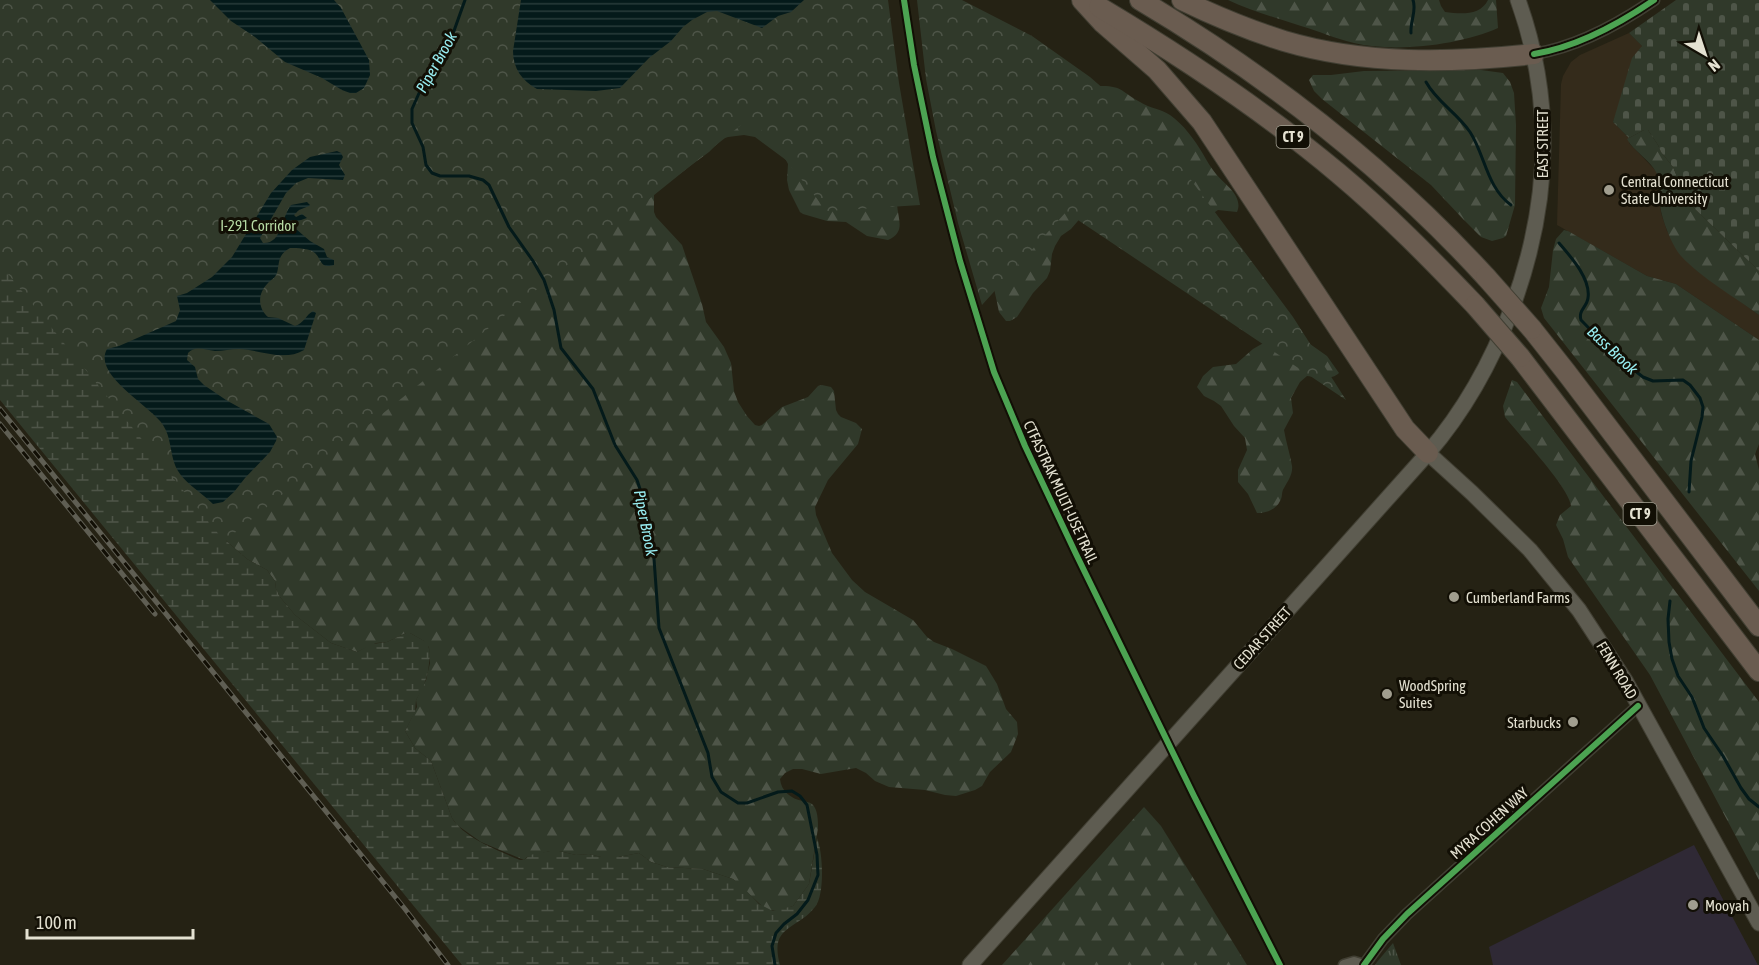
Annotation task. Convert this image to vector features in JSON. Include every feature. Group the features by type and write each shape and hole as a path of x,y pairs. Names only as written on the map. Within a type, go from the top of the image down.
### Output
{"highway":[{"name":"CT 9","path":"1084,0 1189,62 1250,104 1308,148 1391,220 1475,305 1520,357 1759,671"},
{"path":"1084,0 1103,23 1157,70 1203,122 1405,429 1428,453"},
{"name":"CT 9","path":"1140,0 1223,52 1321,124 1406,197 1486,277 1566,372 1759,626"},
{"path":"1182,0 1266,35 1308,47 1346,54 1435,60 1534,54"}],"main road":[{"name":"EAST STREET","path":"1518,0 1534,54 1542,102 1543,166 1534,236 1519,288"},
{"name":"CEDAR STREET","path":"970,965 1428,453 1451,424 1481,377 1498,343 1519,288"},
{"name":"FENN ROAD","path":"1428,453 1479,499 1530,550 1589,624 1619,671 1759,923"}],"street":[{"path":"1534,54 1562,47 1600,31 1654,0"},
{"name":"MYRA COHEN WAY","path":"1344,965 1354,962 1364,965 1383,939 1415,906 1638,706"}],"shaded area":[{"name":"Central Connecticut State University","path":"1629,33 1642,46 1613,122 1629,138 1629,143 1657,172 1661,186 1659,194 1661,213 1667,231 1696,270 1759,315 1759,340 1676,284 1647,276 1557,225 1563,76 1571,62 1580,55"},
{"path":"1694,845 1758,965 1493,965 1489,947"}],"green space":[{"path":"0,0 671,41 897,204 899,229 894,237 888,240 867,236 846,222 827,221 803,214 789,190 786,160 755,137 744,135 722,139 709,152 654,193 656,217 682,245 706,322 724,347 731,363 734,391 747,416 755,425 762,425 782,407 808,397 818,386 822,385 831,387 834,391 838,414 856,423 862,429 858,444 828,480 815,507 816,515 832,553 852,580 865,592 913,620 934,642 986,666 997,684 1006,709 1017,722 1018,734 1011,752 990,772 982,786 956,796 925,790 889,787 856,768 821,774 802,769 793,769 785,773 780,779 782,787 791,796 814,806 818,828 809,884 793,906 777,911 762,906 733,879 703,869 667,867 651,862 639,853 601,857 550,851 527,857 524,860 481,842 457,825 452,818 431,761 415,748 405,731 417,707 416,700 426,680 430,663 429,647 424,641 410,633 387,642 376,643 357,652 331,643 295,615 280,597 275,581 267,570 247,559 223,538"},
{"name":"I-291 Corridor","path":"0,0 888,0 899,83 920,205 827,211 751,117 225,542 0,264"},
{"path":"917,0 962,0 1032,36 1090,77 1159,137 1293,317 1346,400 1066,212 982,305 958,223 936,131 926,79"},
{"path":"1228,0 1439,0 1445,12 1464,13 1480,9 1488,0 1496,0 1498,28 1465,39 1427,46 1370,46 1341,39"},
{"path":"1676,0 1759,0 1759,271 1694,208 1685,196 1673,167 1648,130 1629,138 1613,122 1632,58 1642,46 1629,33"},
{"path":"1481,70 1503,73 1514,93 1515,205 1506,236 1492,241 1481,237 1431,185 1322,99 1314,91 1309,80 1313,75 1364,71"},
{"path":"1098,86 1117,88 1144,104 1166,113 1188,133 1212,169 1238,201 1237,212 1218,210 1212,214 1310,344 1327,356 1339,373 1328,378 1307,376 1300,382 1291,398 1293,413 1284,430 1292,472 1281,499 1276,507 1270,510 1257,513 1248,494 1238,482 1238,470 1247,450 1245,438 1221,406 1204,396 1197,387 1203,376 1213,367 1236,364 1253,349 1267,341 1083,215 1071,229 1061,236 1052,254 1047,278 1033,293 1017,317 1006,321 999,312 992,279"},
{"path":"1648,130 1673,167 1685,196 1694,208 1759,271 1759,315 1698,272 1675,247 1662,215 1657,174 1651,164 1627,139"},
{"path":"0,144 223,538 247,559 267,570 275,581 280,597 295,615 331,643 357,652 372,644 387,642 410,633 428,643 430,655 428,672 416,700 415,712 405,731 415,748 431,761 452,818 458,825 473,838 520,860 530,855 550,851 601,857 639,853 651,862 667,867 703,869 733,879 759,904 773,911 793,906 809,884 817,838 821,853 822,873 818,901 808,915 781,935 778,942 780,965 462,965 0,400"},
{"path":"1564,230 1647,276 1676,284 1759,340 1759,444 1755,454 1759,470 1759,591 1544,318 1541,308 1549,287 1553,250 1556,239"},
{"path":"1512,380 1517,382 1759,702 1759,880 1650,675 1568,557 1556,525 1560,515 1571,506 1553,474 1505,417 1503,406"},
{"path":"1144,807 1161,826 1247,965 1002,965"},
{"path":"1393,943 1401,965 1375,965 1377,962"}],"water":[{"path":"210,0 334,0 341,8 369,60 370,75 364,88 356,93 350,93 285,62 231,21"},
{"path":"521,0 804,0 791,12 778,16 762,28 717,11 707,12 683,27 620,88 596,91 537,89 523,78 515,63 513,51"},
{"path":"337,151 343,157 339,165 345,175 343,180 308,178 296,183 286,193 260,238 263,243 274,239 291,205 307,202 309,206 294,215 296,217 302,214 307,218 298,221 296,229 324,249 327,257 334,260 334,265 326,266 312,251 290,248 281,256 276,274 262,291 260,300 262,309 268,317 278,318 295,326 313,311 316,313 304,350 288,355 239,349 215,351 197,349 188,353 187,360 195,367 198,379 204,385 269,424 277,437 270,452 234,492 223,502 213,504 178,471 173,460 168,434 157,417 125,390 108,369 105,359 107,349 176,321 180,310 177,296 187,293 212,277 232,257 271,193 292,170 310,157"}],"waterway":[{"name":"Piper Brook","path":"465,0 450,42 420,91 412,109 412,123 423,147 426,165 432,173 440,176 469,176 483,180 489,185 509,227 544,280 554,310 561,348 593,389 615,445 637,480 646,507 653,545 659,628 708,753 712,777 721,792 738,803 747,803 778,792 792,791 800,796 807,805 817,855 818,875 808,900 797,914 776,933 772,946 775,965"},
{"name":"Bass Brook","path":"1411,33 1413,0"},
{"name":"Bass Brook","path":"1426,82 1470,132 1491,180 1503,198 1511,205"},
{"name":"Bass Brook","path":"1559,243 1579,269 1586,283 1588,298 1581,314 1581,320 1617,357 1643,377 1653,381 1683,380 1700,398 1703,407 1702,417 1691,461 1689,492"},
{"name":"Bass Brook","path":"1670,601 1669,642 1678,676 1692,697 1704,728 1741,788 1759,807"}],"railway":[{"path":"0,409 448,965"},
{"path":"0,424 155,614"}],"cycle path":[{"name":"CTFASTRAK MULTI-USE TRAIL","path":"904,0 914,65 933,157 960,261 994,372 1025,446 1076,554 1194,796 1280,965"},
{"path":"1534,54 1582,40 1627,18 1654,0"},
{"path":"1364,965 1383,939 1407,914 1638,706"}],"place":[{"name":"Central Connecticut State University","path":"1609,190"},
{"name":"Cumberland Farms","path":"1454,597"},
{"name":"WoodSpring Suites","path":"1387,694"},
{"name":"Starbucks","path":"1573,722"},
{"name":"Mooyah","path":"1693,905"}]}
